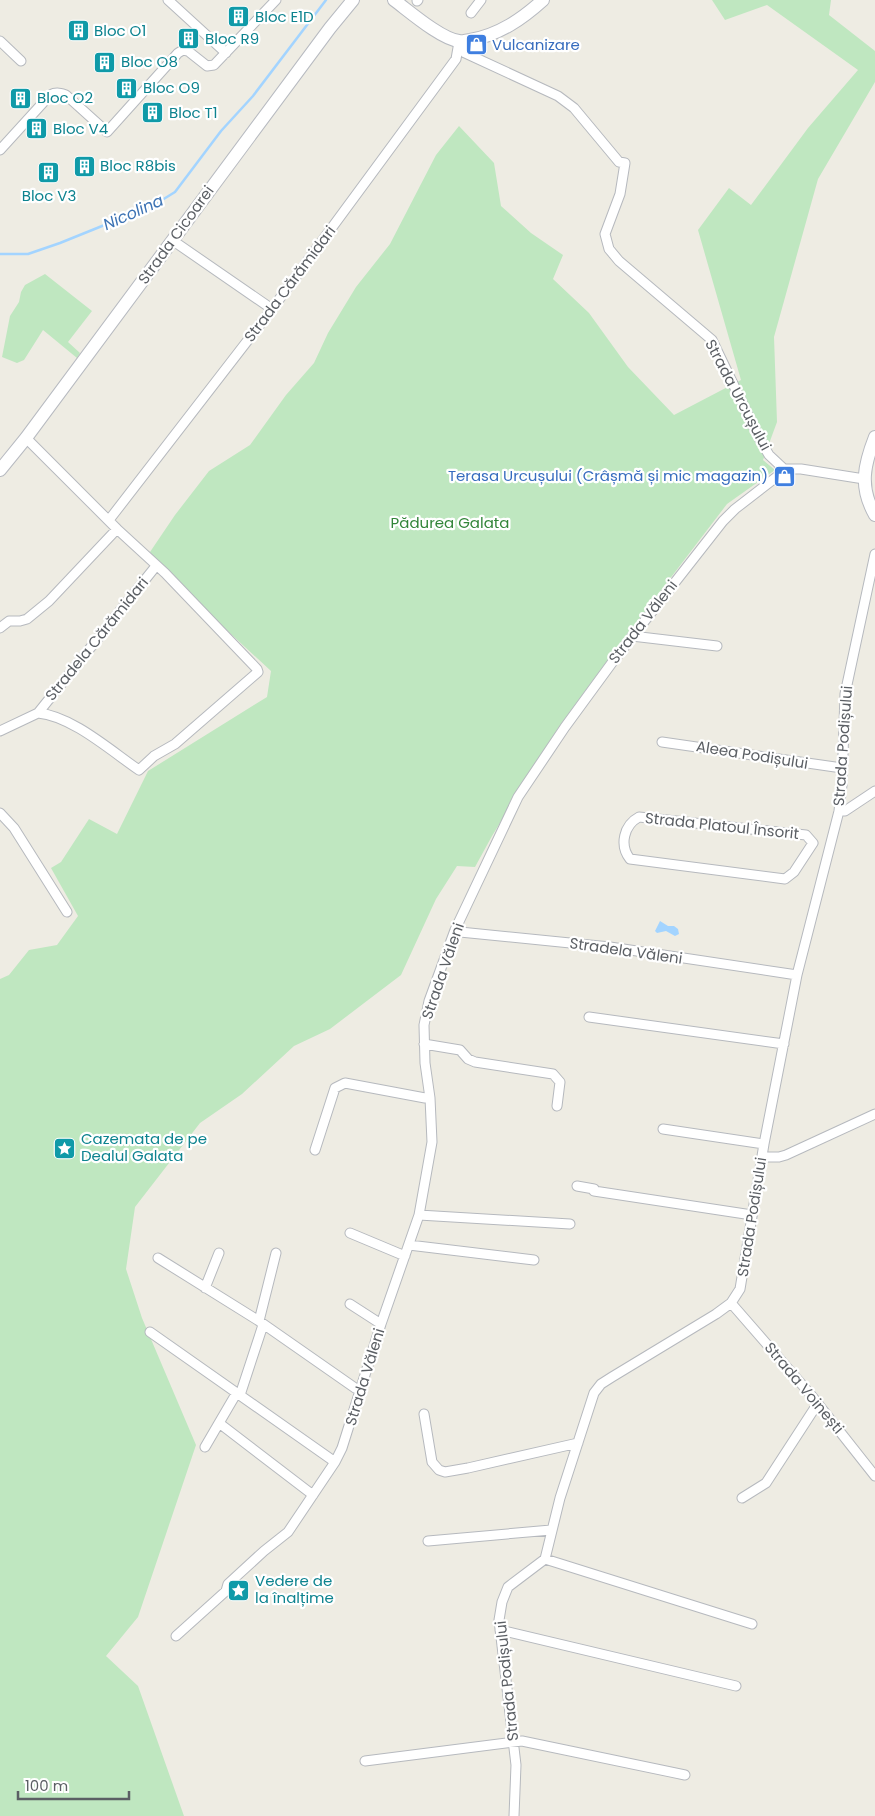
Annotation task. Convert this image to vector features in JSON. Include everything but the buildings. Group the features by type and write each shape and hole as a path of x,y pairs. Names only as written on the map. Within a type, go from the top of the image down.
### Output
{"street":[{"path":"168,0 226,53"},
{"name":"Strada Cicoarei","path":"0,470 26,438 330,28 353,0"},
{"path":"394,0 442,35 459,42 482,38 507,28 544,0"},
{"path":"471,13 480,0"},
{"path":"0,150 50,95 54,93 66,96 107,132 178,53 183,50 188,51 207,66 214,65 273,1"},
{"path":"0,41 21,61"},
{"name":"Strada Cărămidari","path":"109,520 272,309 456,59 459,42"},
{"name":"Strada Urcușului","path":"459,42 465,53 558,96 574,108 619,162 625,163 620,194 605,234 609,249 619,261 712,340 758,438 769,455 784,469"},
{"path":"172,240 272,309"},
{"path":"875,436 864,479 866,495 875,515"},
{"name":"Stradela Cărămidari","path":"26,438 257,669 256,674 175,744 154,756 140,770 68,721 50,714 38,713"},
{"path":"784,469 801,469 864,479"},
{"name":"Strada Văleni","path":"176,1636 226,1591 228,1584 264,1550 288,1532 335,1462 344,1442 381,1324 419,1215 432,1142 430,1098 424,1044 424,1025 429,1001 455,930 491,861 518,797 565,727 632,636 723,521 735,509 779,476 784,469"},
{"path":"0,628 9,621 27,619 49,601 117,528"},
{"name":"Strada Podișului","path":"731,1303 740,1289 764,1144 797,975 839,811 844,694 875,554"},
{"name":"Stradela Cărămidari","path":"0,730 38,713 156,566"},
{"path":"632,636 717,646"},
{"name":"Aleea Podișului","path":"662,742 842,768"},
{"path":"839,811 845,811 875,791"},
{"name":"Strada Platoul Însorit","path":"639,817 806,835 814,843 794,872 785,879 630,859 625,853 624,847 627,828 632,821 639,817"},
{"path":"2,819 14,828 67,912"},
{"path":"814,843 831,844"},
{"name":"Stradela Văleni","path":"455,930 610,947 797,975"},
{"path":"589,1017 784,1044"},
{"path":"424,1044 460,1050 468,1059 475,1062 553,1074 560,1082 557,1106"},
{"path":"315,1150 335,1088 345,1083 430,1098"},
{"path":"762,1157 786,1155 875,1114"},
{"path":"663,1129 764,1144"},
{"path":"577,1186 594,1189 594,1191 752,1215"},
{"path":"419,1215 570,1224"},
{"path":"350,1233 405,1256"},
{"path":"409,1245 534,1260"},
{"path":"206,1288 219,1253"},
{"path":"205,1447 236,1394 242,1392 261,1323 276,1253"},
{"path":"158,1258 261,1323 355,1388 360,1389"},
{"path":"731,1303 601,1384 594,1393 551,1530 545,1559 752,1624"},
{"name":"Strada Voinești","path":"731,1303 818,1403 875,1476"},
{"path":"350,1304 381,1324"},
{"path":"150,1332 335,1462"},
{"path":"742,1498 766,1482 818,1403"},
{"path":"424,1414 432,1462 439,1470 445,1472 578,1443"},
{"path":"219,1423 313,1495"},
{"path":"428,1541 551,1530"},
{"name":"Strada Podișului","path":"514,1816 516,1765 499,1620 502,1602 508,1587 545,1559"},
{"path":"500,1630 736,1686"},
{"path":"365,1761 522,1741 686,1775"}],"green space":[{"name":"Pădurea Galata","path":"712,0 831,0 829,15 875,51 875,82 818,179 774,337 777,422 763,460 775,470 727,504 604,665 558,728 475,867 457,866 436,899 401,975 330,1029 294,1046 242,1094 200,1123 135,1207 126,1269 142,1318 196,1445 138,1617 106,1656 138,1686 184,1816 0,1816 0,979 9,975 29,950 57,945 78,916 51,868 61,862 89,819 117,834 148,771 267,697 271,671 165,573 150,552 175,515 209,471 250,445 286,395 314,363 328,333 356,287 390,244 436,155 459,126 494,163 501,206 531,233 563,255 553,279 589,313 628,367 674,415 741,380 698,230 729,188 751,205 808,128 858,70 767,5 725,20"},
{"path":"45,274 92,311 68,342 80,353 77,358 43,330 24,360 17,363 2,357 10,316 19,302 21,292 25,285"}],"water":[{"path":"660,921 668,926 674,926 678,929 679,934 675,936 666,931 657,933 655,931"}],"waterway":[{"name":"Nicolina","path":"0,254 28,254 60,243 154,205 175,192 221,131 253,96 326,0"}],"place":[{"name":"Bloc E1D","path":"239,17"},
{"name":"Bloc O1","path":"78,31"},
{"name":"Bloc R9","path":"189,39"},
{"name":"Vulcanizare","path":"476,45"},
{"name":"Bloc O8","path":"105,62"},
{"name":"Bloc O9","path":"127,88"},
{"name":"Bloc O2","path":"21,98"},
{"name":"Bloc T1","path":"153,113"},
{"name":"Bloc V4","path":"37,129"},
{"name":"Bloc R8bis","path":"84,166"},
{"name":"Bloc V3","path":"49,173"},
{"name":"Terasa Urcușului (Crâșmă și mic magazin)","path":"784,476"},
{"name":"Cazemata de pe Dealul Galata","path":"65,1148"},
{"name":"Vedere de la înalțime","path":"239,1590"}]}
